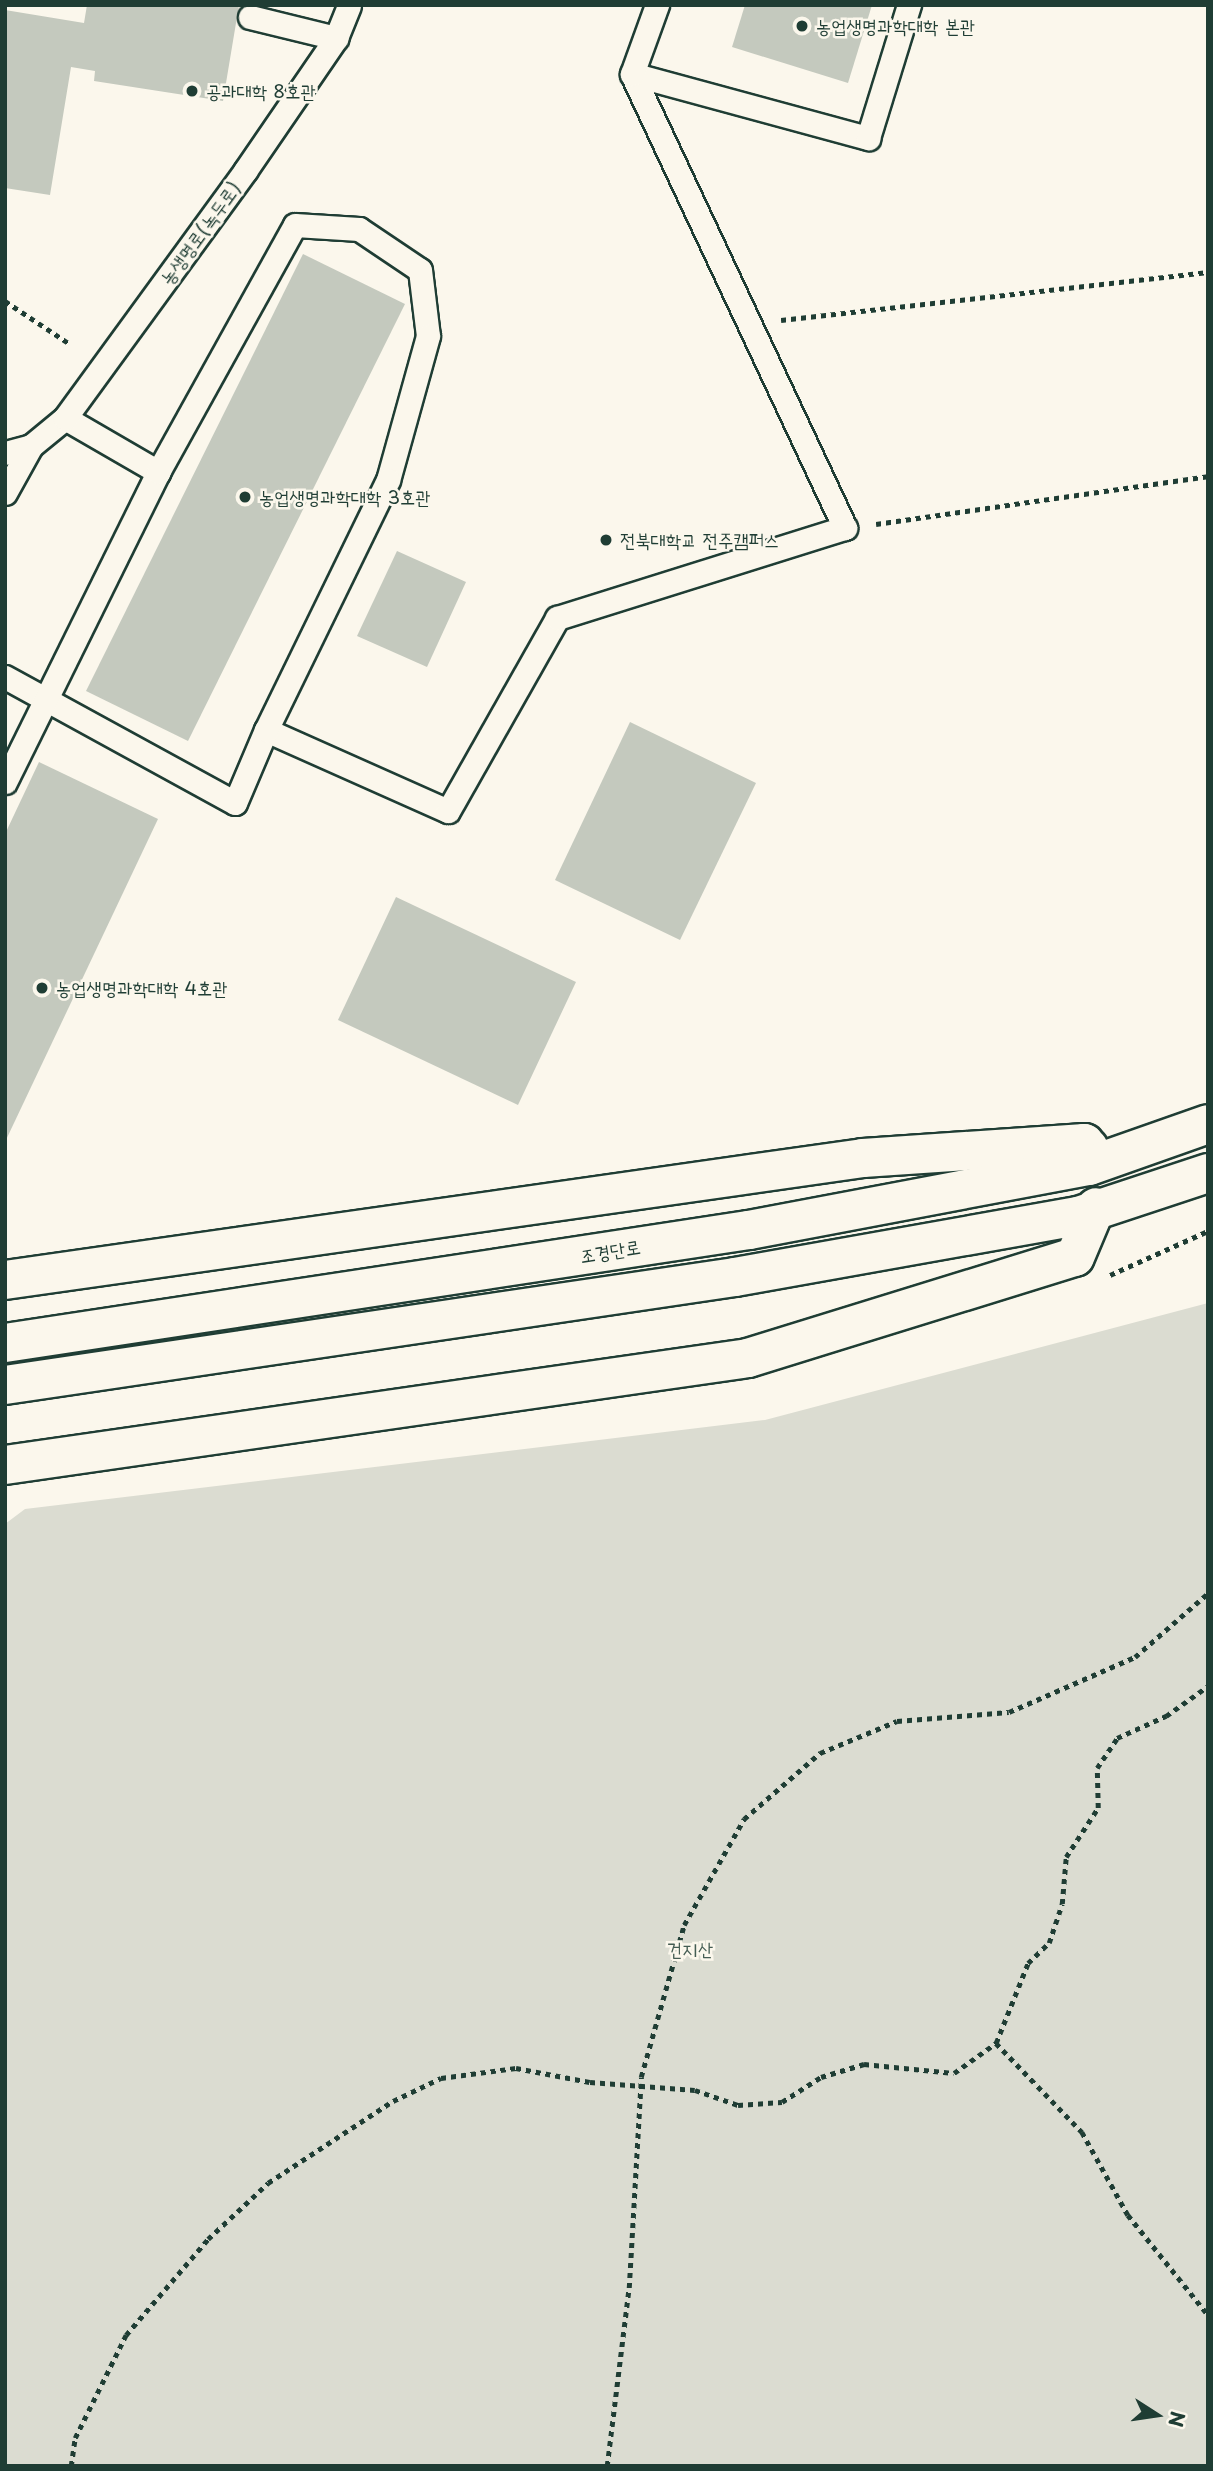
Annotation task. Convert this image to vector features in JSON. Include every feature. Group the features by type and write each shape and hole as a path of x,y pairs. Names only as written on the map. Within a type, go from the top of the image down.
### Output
{"street":[{"name":"조경단로","path":"5,1343 749,1230 1104,1162 1208,1124"},
{"path":"5,1280 863,1158 1084,1143 1104,1162"},
{"path":"5,1385 735,1277 1096,1208 1208,1173"},
{"path":"5,1465 748,1357 1075,1257 1096,1208"}],"lane":[{"name":"농생명로(녹두로)","path":"5,493 31,446 65,418 336,38 349,5"},
{"path":"266,730 447,811 557,618 845,528 745,324 632,74 657,5"},
{"path":"632,74 868,138 909,5"},
{"path":"250,17 336,38"},
{"path":"5,677 47,700 236,803 266,730 388,480 428,336 420,270 359,229 295,225 158,472 47,700 5,782"},
{"path":"65,418 158,472"},
{"name":"농생명로(녹두로)","path":"5,453 31,446"}],"path":[{"path":"745,324 1208,272"},
{"path":"5,302 70,344"},
{"path":"845,528 1208,476"},
{"path":"607,2466 629,2288 640,2083 684,1926 744,1819 820,1753 897,1721 1009,1712 1135,1657 1208,1593"},
{"path":"71,2466 75,2438 126,2335 208,2239 268,2183 393,2101 441,2078 516,2068 695,2090 738,2105 782,2102 821,2077 864,2064 954,2073 996,2043 1028,1964 1049,1944 1062,1904 1066,1857 1098,1808 1097,1768 1117,1738 1166,1716 1208,1686"},
{"path":"996,2043 1082,2132 1128,2215 1208,2315"}],"green space":[{"name":"건지산","path":"1208,1303 1208,2466 5,2466 5,1524 25,1509 765,1420"}],"building":[{"name":"공과대학 8호관","path":"87,5 239,5 223,101 94,81 95,71 71,67 50,195 5,188 5,10 84,23"},
{"name":"농업생명과학대학 본관","path":"745,5 872,5 848,83 732,47"},
{"name":"농업생명과학대학 3호관","path":"303,254 405,304 188,741 86,691"},
{"path":"397,551 466,582 427,667 357,636"},
{"path":"630,722 756,783 680,940 555,880"},
{"name":"농업생명과학대학 4호관","path":"39,762 158,819 5,1142 5,834"},
{"path":"396,897 576,982 518,1105 338,1020"}],"place":[{"name":"농업생명과학대학 본관","path":"802,26"},
{"name":"공과대학 8호관","path":"192,91"},
{"name":"농업생명과학대학 3호관","path":"245,497"},
{"name":"전북대학교 전주캠퍼스","path":"606,540"},
{"name":"농업생명과학대학 4호관","path":"42,988"}]}
